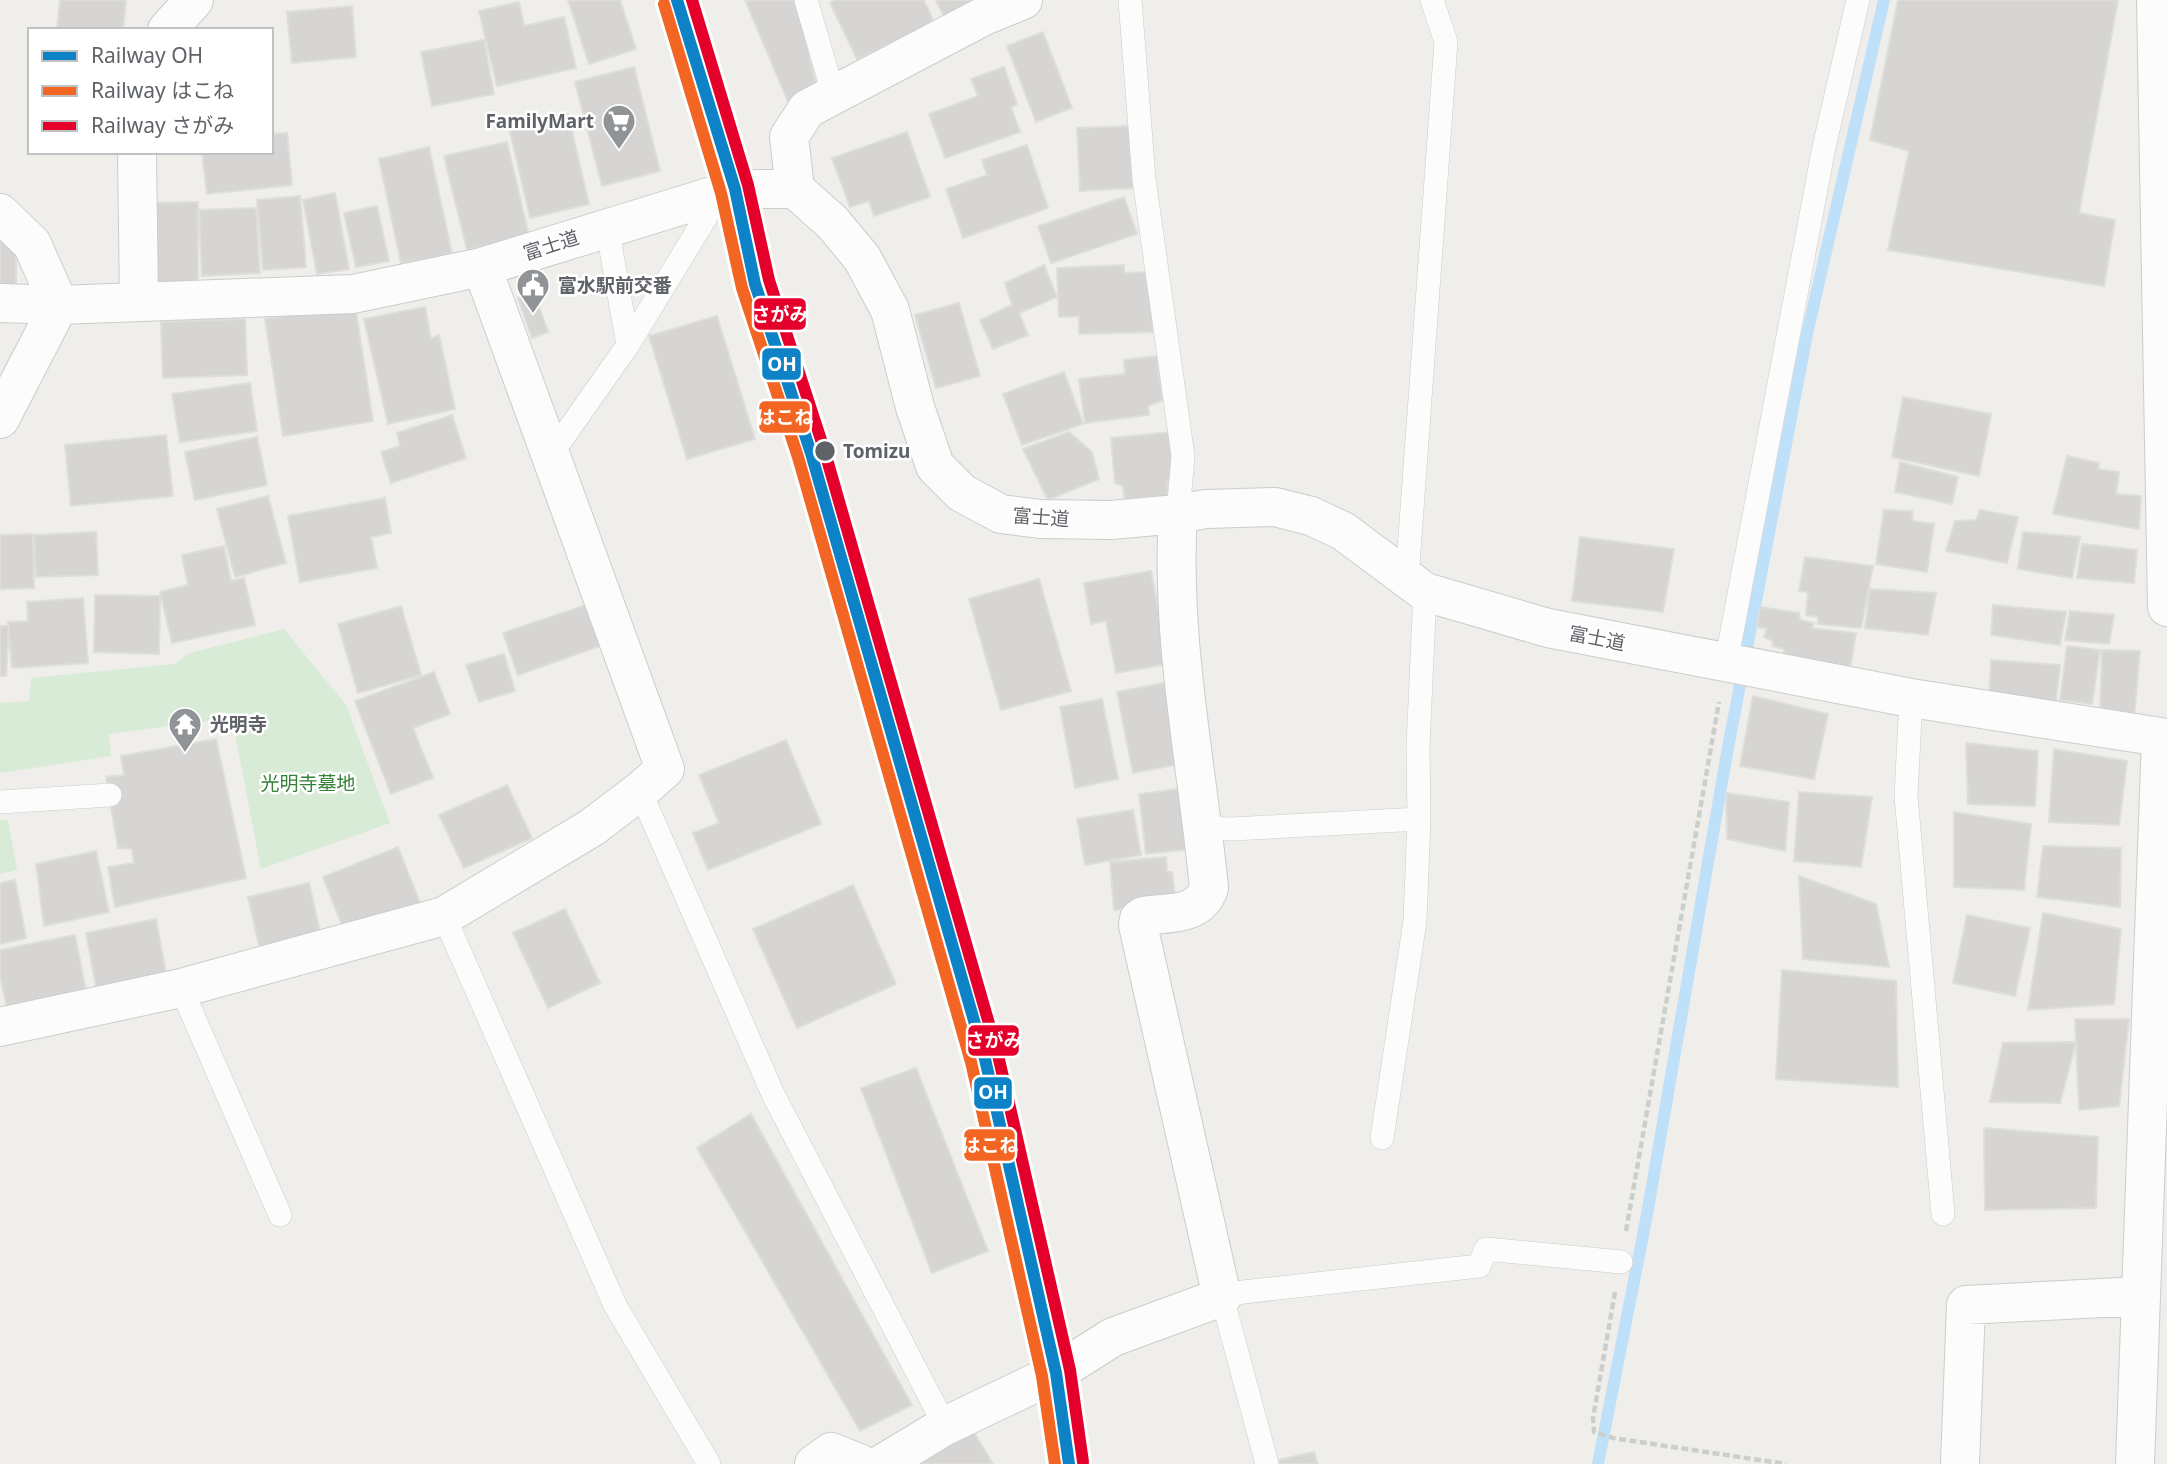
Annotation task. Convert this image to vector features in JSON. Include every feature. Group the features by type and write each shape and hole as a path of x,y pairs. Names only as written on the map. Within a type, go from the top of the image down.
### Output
{"street":[{"path":"169,28 194,0"},
{"path":"795,189 789,137 807,108 984,16 1023,0"},
{"path":"2156,0 2167,607"},
{"path":"137,154 139,302"},
{"name":"富士道","path":"0,303 59,305 353,293 482,267 607,226 735,189 795,189 833,223 862,258 890,310 915,407 935,466 962,493 1001,514 1040,519 1111,520 1206,509 1275,507 1311,516 1343,531 1416,585 1548,628 1911,698 2164,737"},
{"path":"0,214 32,244 59,305 0,419"},
{"path":"0,1027 181,988 444,916 591,828 665,769 482,267"},
{"path":"882,1464 945,1426 1056,1373 1113,1337 1222,1297 1138,925 1143,916 1193,909 1205,900 1209,888 1180,634 1176,539 1178,514"},
{"path":"2135,1464 2164,737"},
{"path":"1960,1464 1966,1305 2141,1296"},
{"path":"814,1464 831,1451 861,1464"}],"lane":[{"path":"806,0 833,93"},
{"path":"1129,0 1144,179 1184,456 1178,514"},
{"path":"1382,1138 1415,921 1419,819 1416,585 1446,41 1432,0"},
{"path":"1738,665 1824,147 1858,0"},
{"path":"550,456 628,345 706,216 702,198"},
{"path":"607,226 628,345"},
{"path":"1911,698 1906,796 1943,1214"},
{"path":"640,791 773,1094 945,1426"},
{"path":"0,802 110,795"},
{"path":"1203,828 1232,829 1419,819"},
{"path":"444,916 615,1305 709,1464"},
{"path":"181,988 280,1215"},
{"path":"1267,1464 1222,1297 1243,1292 1479,1266 1486,1249 1621,1262"}],"path":[{"path":"1738,665 1593,1418 1594,1433 1614,1438 1786,1464"}],"green space":[{"name":"光明寺墓地","path":"284,629 346,705 390,823 261,869 232,718 109,734 111,756 0,773 0,703 29,701 31,678 175,664 190,653"},
{"path":"0,820 8,820 17,870 0,874"}],"building":[{"path":"60,0 126,0 123,28 57,28"},
{"path":"568,0 620,0 636,49 589,64"},
{"path":"745,0 797,0 818,93 790,106"},
{"path":"836,0 924,0 934,22 857,59 830,3"},
{"path":"936,0 994,0 946,21"},
{"path":"1898,0 2118,0 2079,213 2115,220 2104,286 1888,250 1909,151 1870,140"},
{"path":"519,2 524,26 564,17 576,68 497,86 479,11"},
{"path":"352,6 356,57 292,63 287,12"},
{"path":"1043,32 1072,108 1036,122 1007,46"},
{"path":"484,40 494,94 432,106 421,52"},
{"path":"634,67 660,171 602,186 575,82"},
{"path":"1004,67 1017,104 1011,107 1020,132 945,158 929,114 978,96 971,79"},
{"path":"568,114 589,204 530,218 509,127"},
{"path":"1129,126 1133,188 1080,191 1077,128"},
{"path":"907,132 930,197 874,216 869,201 850,207 832,158"},
{"path":"287,133 292,185 207,194 202,154 273,154 273,134"},
{"path":"507,142 529,236 467,250 444,156"},
{"path":"1027,145 1048,208 963,238 946,189 987,175 982,160"},
{"path":"429,147 452,254 401,263 379,159"},
{"path":"335,193 349,269 317,274 303,200"},
{"path":"300,196 306,267 263,270 257,200"},
{"path":"1124,197 1137,234 1051,263 1038,226"},
{"path":"198,202 198,283 157,283 157,203"},
{"path":"377,206 389,261 356,267 344,213"},
{"path":"256,208 260,273 202,276 199,210"},
{"path":"0,238 16,254 16,289 0,289"},
{"path":"1044,265 1057,297 1019,313 1028,335 993,349 980,320 1012,305 1005,283"},
{"path":"1124,265 1124,273 1150,272 1153,332 1079,334 1079,316 1059,317 1057,268"},
{"name":"富水駅前交番","path":"534,292 548,332 532,338 518,298"},
{"path":"959,303 980,376 936,388 915,315"},
{"path":"355,305 373,421 283,436 265,319"},
{"path":"425,307 431,339 439,335 455,409 388,424 364,319"},
{"path":"717,316 755,439 687,459 649,336"},
{"path":"245,319 247,375 163,378 161,322"},
{"path":"1157,356 1163,400 1148,406 1149,415 1085,423 1079,379 1125,374 1124,360"},
{"path":"1064,372 1083,424 1022,445 1003,394"},
{"path":"250,383 257,431 180,442 172,394"},
{"path":"1903,397 1991,414 1979,476 1892,457"},
{"path":"452,415 466,458 391,483 381,452 400,446 397,433"},
{"path":"1069,432 1092,452 1099,479 1048,500 1023,449"},
{"path":"1172,432 1177,482 1167,482 1168,500 1125,504 1123,486 1115,483 1111,438"},
{"path":"166,435 173,496 71,506 65,445"},
{"path":"257,437 267,485 195,500 185,452"},
{"path":"2067,456 2099,463 2098,469 2119,472 2116,494 2141,496 2139,529 2053,514"},
{"path":"1900,462 1958,477 1952,504 1895,492"},
{"path":"268,496 286,563 235,577 217,509"},
{"path":"385,498 391,533 371,537 377,568 300,582 288,516"},
{"path":"1884,510 1912,511 1913,521 1934,524 1927,572 1876,564"},
{"path":"1980,510 2018,517 2007,563 1946,551 1955,521 1976,520"},
{"path":"96,532 98,575 36,577 34,535"},
{"path":"2023,532 2080,537 2072,578 2018,569"},
{"path":"33,534 34,588 0,589 0,535"},
{"path":"1580,537 1674,549 1663,612 1572,601"},
{"path":"2082,544 2137,550 2134,583 2077,578"},
{"path":"224,546 231,581 244,578 255,625 172,643 160,592 188,585 182,555"},
{"path":"1805,557 1873,566 1861,628 1818,624 1818,617 1806,615 1808,592 1799,591"},
{"path":"1151,571 1168,664 1116,673 1106,621 1091,624 1084,583"},
{"path":"1039,579 1071,691 1001,710 969,599"},
{"path":"1870,589 1936,593 1928,635 1865,628"},
{"path":"95,595 160,596 159,654 94,652"},
{"path":"83,598 88,663 12,668 8,622 28,621 27,602"},
{"path":"592,603 606,644 518,675 503,633"},
{"path":"1993,605 2066,612 2060,645 1991,635"},
{"path":"401,606 421,675 358,693 338,624"},
{"path":"1760,607 1799,613 1800,620 1814,623 1812,628 1856,633 1849,674 1783,664 1784,649 1772,646 1773,641 1764,637 1767,628 1757,627"},
{"path":"2070,611 2114,615 2109,644 2065,640"},
{"path":"0,626 9,626 6,676 0,676"},
{"path":"2067,646 2100,650 2092,704 2060,700"},
{"path":"2102,650 2140,651 2134,718 2100,713"},
{"path":"504,654 515,691 479,702 466,665"},
{"path":"1991,660 2060,665 2055,709 1989,701"},
{"path":"434,672 450,714 413,728 433,778 391,794 355,701"},
{"path":"1164,683 1180,764 1133,773 1117,692"},
{"path":"1753,696 1828,714 1814,779 1740,766"},
{"path":"1102,699 1118,779 1075,788 1060,707"},
{"name":"光明寺","path":"216,739 246,878 115,907 108,867 134,863 132,849 118,848 106,777 124,775 121,756"},
{"path":"786,740 821,824 708,870 693,833 719,823 699,775"},
{"path":"1966,743 2038,751 2035,806 1968,804"},
{"path":"2054,749 2127,761 2119,825 2049,822"},
{"path":"507,785 532,838 464,868 439,815"},
{"path":"1185,788 1192,849 1146,854 1139,794"},
{"path":"1799,792 1872,797 1861,867 1794,861"},
{"path":"1726,793 1789,802 1785,851 1727,839"},
{"path":"1133,810 1141,855 1085,865 1077,819"},
{"path":"1954,812 2031,824 2024,890 1954,887"},
{"path":"2043,846 2121,848 2120,907 2037,897"},
{"path":"398,847 422,908 347,938 323,877"},
{"path":"96,851 109,912 44,926 36,864"},
{"path":"1166,857 1167,872 1172,872 1176,904 1114,910 1110,862"},
{"path":"1799,876 1876,904 1889,967 1803,959"},
{"path":"15,880 26,938 0,944 0,883"},
{"path":"309,883 321,936 260,950 248,897"},
{"path":"853,885 896,984 797,1028 753,929"},
{"path":"565,909 600,983 548,1008 513,933"},
{"path":"2043,913 2121,929 2114,1004 2028,1010"},
{"path":"1967,915 2030,928 2015,996 1953,983"},
{"path":"156,919 167,978 97,991 86,933"},
{"path":"75,935 87,996 8,1012 0,976 0,950"},
{"path":"1782,970 1896,981 1898,1087 1776,1079"},
{"path":"2075,1019 2129,1019 2119,1106 2079,1110"},
{"path":"2076,1042 2060,1103 1990,1102 2003,1043"},
{"path":"916,1068 988,1251 932,1273 861,1088"},
{"path":"751,1114 912,1405 860,1431 697,1148"},
{"path":"1984,1128 2098,1137 2096,1208 1985,1210"},
{"path":"973,1431 993,1464 910,1464"},
{"path":"1314,1452 1318,1464 1280,1464 1279,1460"}],"waterway":[{"path":"1598,1464 1646,1220 1727,753 1807,334 1884,0"}],"rail line":[{"name":"OH","path":"677,0 735,189 755,284 811,453 985,1059 1056,1373 1069,1464"},
{"name":"さがみ","path":"692,0 748,185 769,280 824,449 998,1055 1070,1370 1083,1462"},
{"name":"はこね","path":"664,4 721,193 742,288 798,457 971,1062 1042,1376 1055,1464"}],"place":[{"name":"FamilyMart","path":"619,151"},
{"name":"富水駅前交番","path":"533,315"},
{"name":"Tomizu","path":"825,451"},
{"name":"光明寺","path":"185,754"}]}
